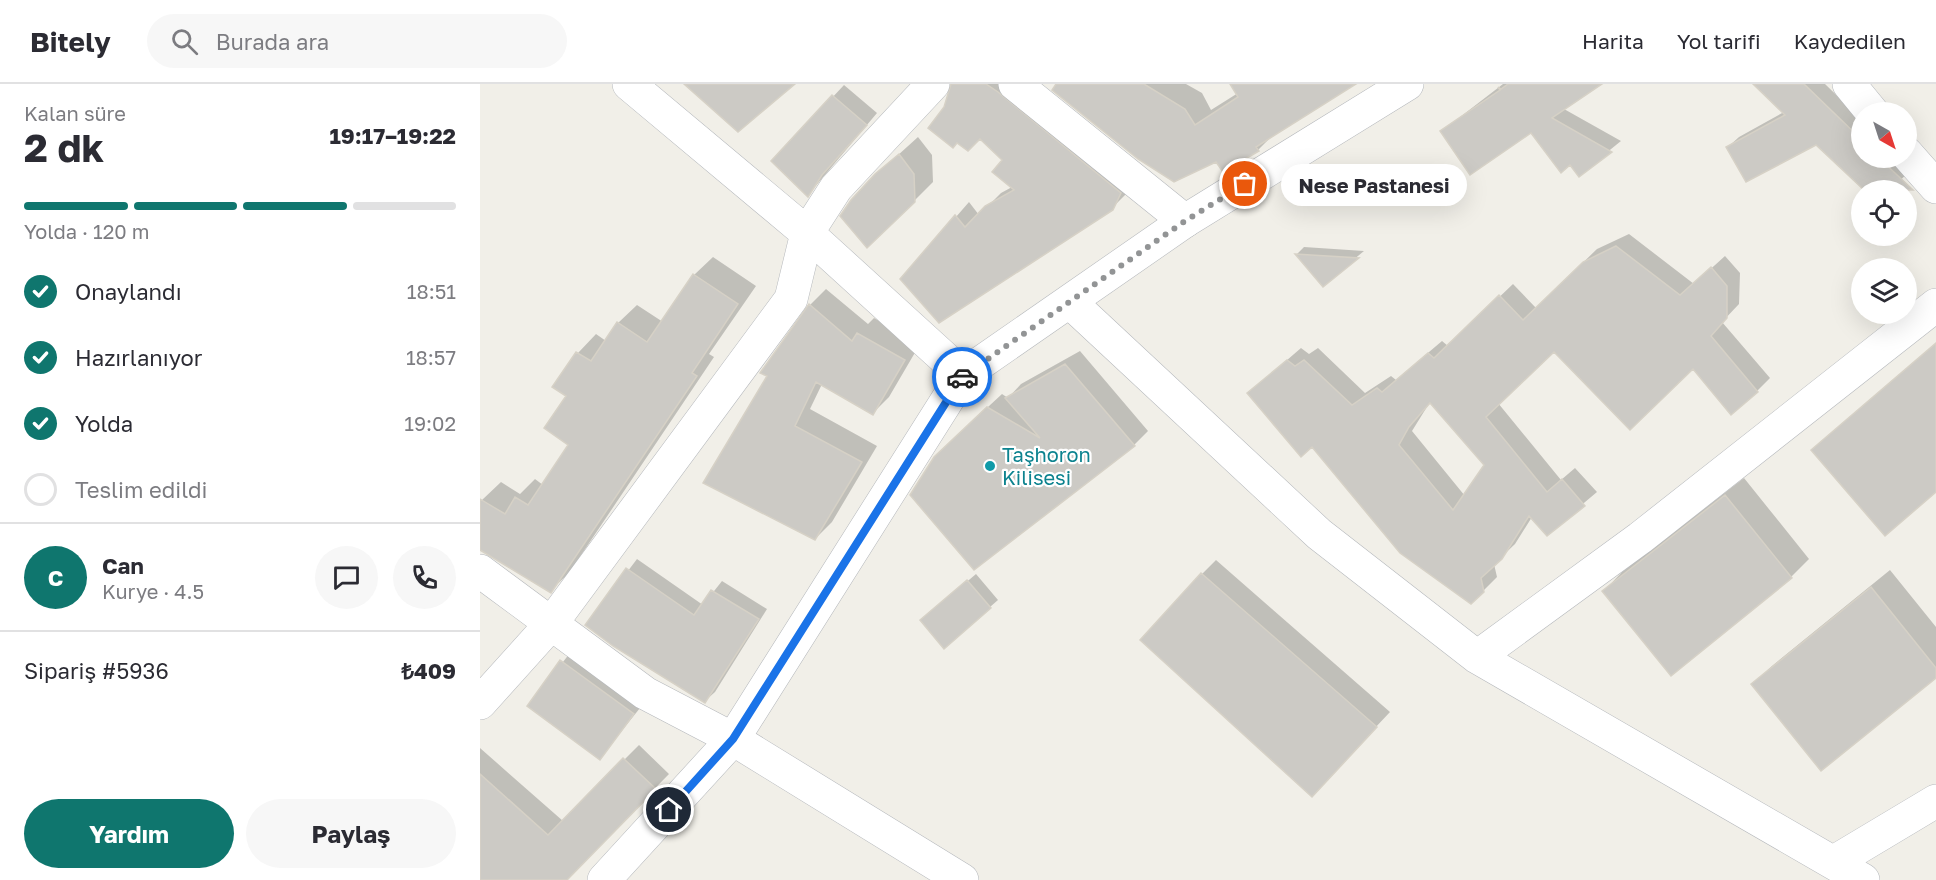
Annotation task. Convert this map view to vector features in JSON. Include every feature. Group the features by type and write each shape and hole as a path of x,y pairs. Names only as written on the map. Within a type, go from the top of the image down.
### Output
{"street":[{"path":"629,84 807,233 963,375"},
{"path":"480,703 551,624 791,300 807,233 836,188 933,84"},
{"path":"1015,84 1185,221"},
{"path":"604,880 733,739 963,375 1185,221 1407,84"},
{"path":"1849,84 1864,102"},
{"path":"1917,165 1936,187"},
{"path":"1070,302 1319,534 1477,657 1863,880"},
{"path":"1477,657 1640,538 1936,305"},
{"path":"480,571 645,693 733,739 962,880"},
{"path":"1834,862 1936,801"}],"building":[{"path":"684,84 795,84 738,132"},
{"path":"951,84 986,84 1121,193 1113,210 939,323 900,279 955,215 965,227 985,206 1014,190 992,172 1002,160 980,139 968,151 957,143 953,148 928,128 944,107"},
{"path":"1056,84 1144,84 1185,109 1195,125 1238,97 1230,84 1356,84 1256,147 1259,151 1223,172 1216,162 1174,182 1138,159 1052,90"},
{"path":"1508,84 1602,84 1552,118 1612,152 1579,177 1570,165 1561,173 1531,133 1470,175 1440,131 1500,90 1498,87 1501,89"},
{"path":"1753,84 1804,84 1851,129 1851,168 1890,168 1902,180 1853,180 1816,145 1746,182 1726,147 1785,115"},
{"path":"832,95 867,125 822,175 808,197 771,161"},
{"path":"899,154 914,174 915,202 867,248 840,216 875,174"},
{"path":"1616,246 1680,295 1711,267 1727,286 1727,318 1711,336 1758,392 1731,415 1693,369 1630,430 1554,352 1486,417 1547,492 1562,479 1585,506 1547,536 1529,516 1502,559 1481,578 1484,592 1471,604 1400,553 1312,447 1301,457 1247,393 1287,360 1295,366 1304,360 1352,405 1377,388 1382,392 1428,353 1434,358 1499,295 1523,320 1583,262","holes":["1430,403 1484,465 1453,510 1399,445 1409,427"]},
{"path":"1295,254 1359,258 1323,287"},
{"path":"693,274 738,304 692,373 697,376 551,593 480,550 480,499 505,514 515,497 528,505 568,445 544,428 566,396 552,387 576,352 591,361 617,322 647,342"},
{"path":"809,304 852,341 857,333 905,360 873,415 816,382 795,426 862,462 815,540 703,483 767,376 760,373"},
{"path":"1936,343 1936,492 1885,536 1811,450"},
{"path":"1065,364 1135,446 974,570 910,495 934,457 987,407 1040,438 1005,398"},
{"path":"1725,495 1792,578 1671,676 1602,591"},
{"path":"626,568 694,615 711,590 759,619 705,703 613,646 585,625"},
{"path":"1201,573 1377,727 1312,797 1140,640"},
{"path":"967,580 991,608 944,649 920,620"},
{"path":"1871,587 1936,668 1936,678 1821,771 1751,684"},
{"path":"560,660 634,714 600,760 527,706"},
{"path":"623,758 656,789 567,880 480,880 480,774 548,835"}],"way so far":[{"path":"962,377 1185,221 1245,184"}],"place":[{"name":"Nese Pastanesi","path":"1245,184"},
{"name":"Taşhoron Kilisesi","path":"990,466"}],"route":[{"path":"669,810 733,739 962,377"}]}
